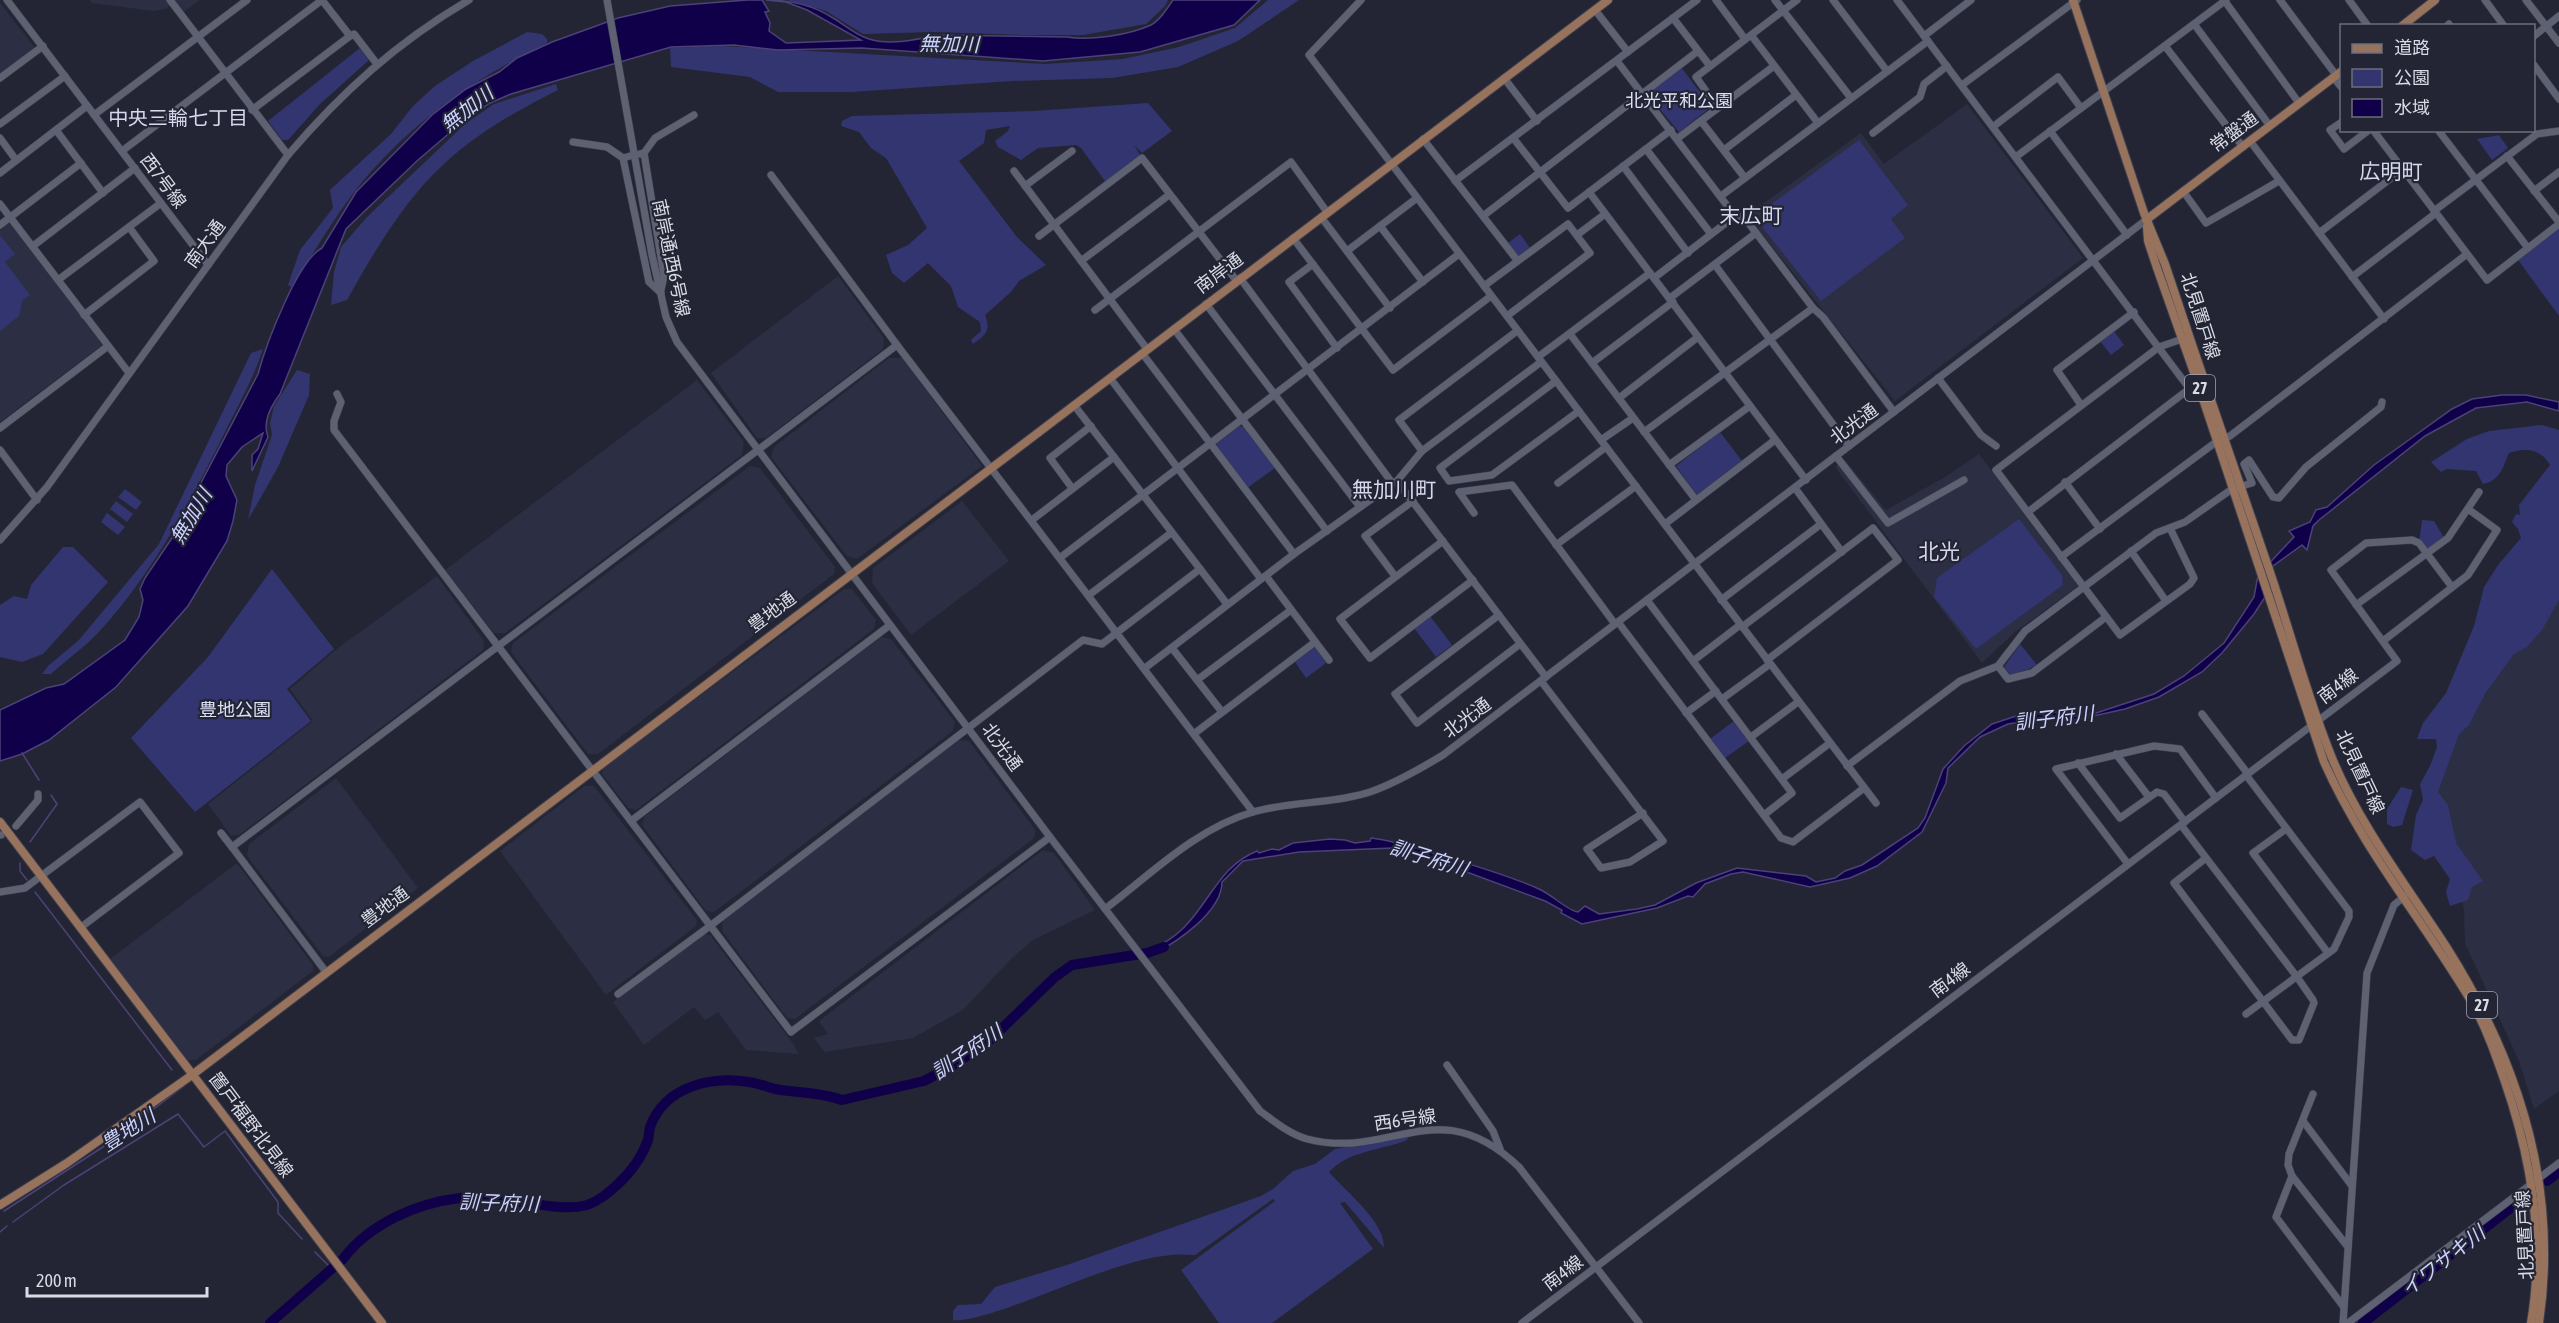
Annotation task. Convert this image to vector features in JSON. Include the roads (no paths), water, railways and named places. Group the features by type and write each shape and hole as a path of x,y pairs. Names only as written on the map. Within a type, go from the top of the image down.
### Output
{"main road":[{"name":"南岸通","path":"851,573 1608,0"},
{"path":"2404,24 2435,0"},
{"name":"北見置戸線","path":"2075,1 2146,220 2151,250 2186,337 2236,487 2274,614 2314,723 2369,829 2475,1008 2489,1038 2513,1104 2535,1180 2545,1248 2544,1290 2539,1323"},
{"name":"常盤通","path":"2146,220 2337,74"},
{"name":"北見置戸線","path":"2236,487 2261,546 2314,723"},
{"name":"豊地通","path":"192,1075 851,573"},
{"path":"0,822 192,1075"},
{"name":"置戸福野北見線","path":"0,1205 84,1152 192,1075 382,1323"},
{"name":"北見置戸線","path":"2531,1323 2536,1290 2538,1247 2535,1180"}],"street":[{"name":"西7号線","path":"7,0 208,265"},
{"path":"170,0 288,155"},
{"path":"94,115 247,0"},
{"path":"122,151 322,0 350,36"},
{"name":"南大通","path":"0,540 37,500 288,155 327,110 377,64 412,36 469,0"},
{"name":"南岸通;西6号線","path":"607,0 661,293 666,316 677,342 851,573"},
{"path":"1361,0 1309,55 1876,803"},
{"path":"1455,181 1697,0"},
{"path":"1716,0 1774,66 1818,123"},
{"path":"1775,0 1851,98"},
{"path":"1718,108 1696,78 1797,0"},
{"path":"1833,0 1887,71"},
{"path":"1897,0 2017,156 2189,388"},
{"path":"1721,196 1887,71 1971,0"},
{"path":"2017,156 2225,0 2299,103"},
{"path":"2280,0 2337,74"},
{"path":"2349,0 2367,24"},
{"path":"2485,0 2503,24"},
{"path":"2526,0 2559,44"},
{"path":"1962,85 2075,1"},
{"path":"1595,10 1628,52"},
{"path":"2535,35 2559,16"},
{"path":"1673,18 1710,66"},
{"path":"2194,24 2270,126"},
{"path":"252,110 354,34 377,64"},
{"path":"0,78 43,46"},
{"path":"2165,46 2279,182 2384,319"},
{"path":"1483,216 1698,51"},
{"path":"1617,61 1678,138 1735,216"},
{"path":"1678,138 1774,66"},
{"path":"1873,133 1920,97 1924,84 1947,66"},
{"path":"2535,66 2559,99"},
{"path":"0,124 65,76"},
{"path":"1994,126 2058,77 2081,108"},
{"path":"1504,78 1537,121"},
{"path":"1724,150 1796,95"},
{"path":"0,173 87,106"},
{"path":"661,293 664,276 642,154 655,138 694,115"},
{"path":"1701,121 1745,178"},
{"path":"2340,123 2330,130 2344,149 2368,132"},
{"path":"56,130 103,193"},
{"path":"1514,139 1568,208 1671,130"},
{"path":"2050,131 2127,236"},
{"path":"2352,277 2537,134 2559,131"},
{"path":"2373,132 2487,280 2559,223 2507,156"},
{"path":"2440,132 2528,248"},
{"path":"0,138 16,160"},
{"path":"1423,139 1517,260"},
{"path":"573,142 607,147 626,157 649,282 661,293"},
{"path":"1646,149 1711,234"},
{"path":"1025,186 1072,151"},
{"path":"1039,236 1142,158 1395,482 1413,501 1499,615 1543,679 1643,813 1663,841 1630,862 1601,868 1587,849 1643,813"},
{"path":"1095,310 1291,162 1347,251 1390,308"},
{"path":"0,225 81,163"},
{"path":"1623,166 1688,252"},
{"path":"33,246 135,168"},
{"path":"2319,232 2403,169"},
{"path":"1014,171 1109,299 1210,445 1294,555"},
{"path":"2534,191 2559,172"},
{"path":"771,175 897,345 1254,812"},
{"path":"2183,191 2206,222 2279,182"},
{"path":"1589,192 1806,480"},
{"path":"1081,261 1169,195"},
{"path":"1347,251 1417,198"},
{"path":"58,280 161,203"},
{"path":"0,204 129,373"},
{"path":"1576,235 1605,214"},
{"path":"1145,668 1227,604 1395,482 1422,451 1570,334 1688,252 1735,216 1744,217 1894,412"},
{"name":"北光通","path":"851,573 1106,909 1218,825 1254,812 1368,792 1411,774 1443,755 2146,220"},
{"path":"1484,286 1568,224 1590,253 1507,316"},
{"path":"1380,226 1423,282"},
{"path":"84,315 154,261 129,227"},
{"path":"1592,363 1756,233"},
{"path":"1293,238 1393,370 1491,296"},
{"path":"1061,557 1459,254"},
{"path":"2061,557 2384,319 2467,254"},
{"path":"1313,264 1289,282 1337,348"},
{"path":"1715,265 1849,446"},
{"path":"1206,304 1360,507"},
{"path":"1644,432 1813,308"},
{"path":"2082,405 2057,370 2134,312"},
{"path":"1174,329 1328,531"},
{"path":"1422,451 1399,420 1517,331"},
{"path":"1570,334 1696,500"},
{"path":"1618,398 1698,337"},
{"path":"2170,528 2194,578 2190,584 2121,635 1996,470 2159,347 2186,337"},
{"path":"232,848 897,345"},
{"path":"0,428 108,346"},
{"path":"1110,378 1263,578 1329,660"},
{"path":"1938,378 1981,435 1996,446"},
{"path":"1556,381 1440,468 1449,481 1492,476 1579,411"},
{"path":"2028,512 2189,388 2201,383"},
{"path":"337,394 341,402 334,421 334,430 791,1032 1050,837"},
{"path":"1847,766 1960,681 1998,666 2025,631 2156,533 2198,514 2236,487 2252,483 2244,464 2249,460 2273,497 2279,498 2284,495 2306,467 2380,407 2382,402"},
{"path":"1074,405 1227,604"},
{"path":"1669,465 1749,406"},
{"path":"1558,483 1633,418"},
{"path":"1072,488 1050,458 1091,426"},
{"path":"1665,524 1775,440"},
{"path":"0,450 37,500"},
{"path":"1836,456 1888,523 1964,480"},
{"path":"1032,520 1114,457"},
{"path":"2065,482 2100,529"},
{"path":"1474,513 1459,492 1512,485 1781,838 1793,842 1864,788"},
{"path":"1556,545 1635,486"},
{"path":"1795,488 1842,552"},
{"path":"2356,605 2448,538 2479,492"},
{"path":"1395,576 1365,536 1413,501"},
{"path":"2452,587 2419,543 2412,540 2366,543 2331,570 2383,640 2468,575 2497,530 2468,509"},
{"path":"1721,600 1821,524"},
{"path":"1693,661 1873,528 1898,560 1722,699"},
{"path":"1089,594 1172,533"},
{"path":"1443,541 1340,619 1370,658 1473,580"},
{"path":"2132,551 2166,601"},
{"path":"618,994 1083,640 1102,644 1200,569"},
{"path":"1647,600 1792,793 1764,815"},
{"path":"1197,680 1291,610"},
{"path":"1499,615 1395,694 1417,723 1520,644"},
{"path":"1998,666 2008,679 2032,673 2106,617"},
{"path":"631,822 890,625"},
{"name":"南4線","path":"1522,1323 2397,661 2383,640"},
{"path":"1195,733 1315,642"},
{"path":"1172,648 1222,712"},
{"path":"1686,713 1716,691"},
{"path":"1751,737 1798,702"},
{"path":"2202,714 2349,911 2349,917 2334,949 2246,1014"},
{"path":"1782,778 1830,743"},
{"path":"2128,864 2056,769 2154,746 2180,749 2216,798"},
{"path":"2116,754 2149,796"},
{"path":"2078,763 2120,818 2149,796 2157,792 2164,794 2206,858 2314,1003 2299,1040 2292,1040 2174,883 2206,858"},
{"path":"16,826 38,800 38,794"},
{"path":"0,892 25,888 140,802 179,853 80,928"},
{"path":"2286,829 2253,853 2328,953"},
{"path":"221,833 326,972"},
{"path":"2343,1323 2367,973 2394,905 2407,895"},
{"name":"西6号線","path":"1106,909 1260,1111 1304,1138 1345,1144 1417,1130 1442,1129 1478,1137 1500,1149 1519,1167 1639,1323"},
{"path":"1448,1065 1493,1131 1500,1149"},
{"path":"2313,1094 2289,1154 2288,1165 2292,1176 2348,1247"},
{"path":"2303,1121 2352,1186"},
{"path":"2348,1323 2559,1163"},
{"path":"2292,1176 2276,1217 2343,1306"}],"water":[{"name":"無加川","path":"762,0 769,11 765,12 770,23 769,31 786,43 861,40 807,10 786,2 766,0 792,2 809,7 825,13 864,37 876,41 892,42 933,35 1098,38 1132,32 1151,25 1173,0 1260,0 1234,25 1140,52 1043,61 862,48 778,50 734,45 671,47 511,94 488,104 460,124 418,160 346,229 280,394 268,414 266,431 268,437 252,471 252,455 258,449 263,433 242,447 227,465 226,476 237,500 233,521 227,541 188,606 116,687 49,740 22,754 0,761 0,710 46,688 64,684 125,640 139,617 143,600 140,589 145,578 172,538 258,374 275,325 293,286 312,256 322,248 356,192 432,115 466,89 499,72 517,58 552,42 618,18 670,6"},
{"name":"訓子府川","path":"2526,395 2559,402 2559,411 2527,402 2476,408 2425,436 2319,520 2313,526 2307,550 2302,545 2273,566 2267,594 2254,614 2222,653 2202,672 2159,697 2125,709 2075,720 2057,717 2008,724 1980,737 1948,768 1946,783 1922,832 1877,866 1850,878 1810,887 1743,872 1731,874 1705,884 1693,897 1688,896 1657,908 1582,924 1545,901 1437,861 1392,848 1299,852 1243,861 1222,882 1215,904 1196,925 1152,955 1149,950 1168,940 1183,928 1216,885 1240,860 1257,851 1259,853 1272,849 1279,850 1293,843 1330,839 1355,843 1370,841 1371,838 1407,846 1527,884 1544,891 1574,911 1578,912 1585,906 1599,914 1655,905 1696,883 1737,868 1806,876 1816,882 1835,878 1845,871 1862,865 1918,828 1925,818 1943,769 1964,746 1992,724 2031,711 2044,715 2055,712 2074,716 2093,714 2154,694 2184,676 2224,643 2254,597 2258,575 2294,537 2289,531 2310,522 2316,510 2327,507 2374,465 2452,409 2472,399"}],"waterway":[{"path":"22,753 39,780"},
{"path":"30,842 57,804 51,795"},
{"path":"20,863 20,871 27,880"},
{"path":"35,892 172,1070"},
{"name":"訓子府川","path":"270,1323 343,1259 366,1235 411,1210 467,1197 560,1207 578,1207 595,1201 617,1185 635,1164 648,1140 650,1127 666,1102 691,1087 705,1083 734,1081 825,1095 842,1100 924,1081 947,1069 989,1041 1055,977 1072,965 1147,953 1164,947"},
{"path":"4,1211 109,1143 184,1086"},
{"name":"豊地川","path":"13,1222 64,1185 178,1114 204,1147 225,1131 278,1202 278,1213 302,1239"},
{"name":"イワサキ川","path":"2547,1181 2559,1172"},
{"name":"イワサキ川","path":"2363,1323 2522,1199"},
{"name":"豊地川","path":"0,1232 7,1226"},
{"name":"豊地川","path":"315,1252 332,1269"}],"district":[{"name":"中央三輪七丁目","path":"178,118"},
{"name":"広明町","path":"2391,172"},
{"name":"末広町","path":"1751,216"},
{"name":"無加川町","path":"1394,490"},
{"name":"北光","path":"1939,552"}],"park label":[{"name":"北光平和公園","path":"1679,101"},
{"name":"豊地公園","path":"235,710"}]}
